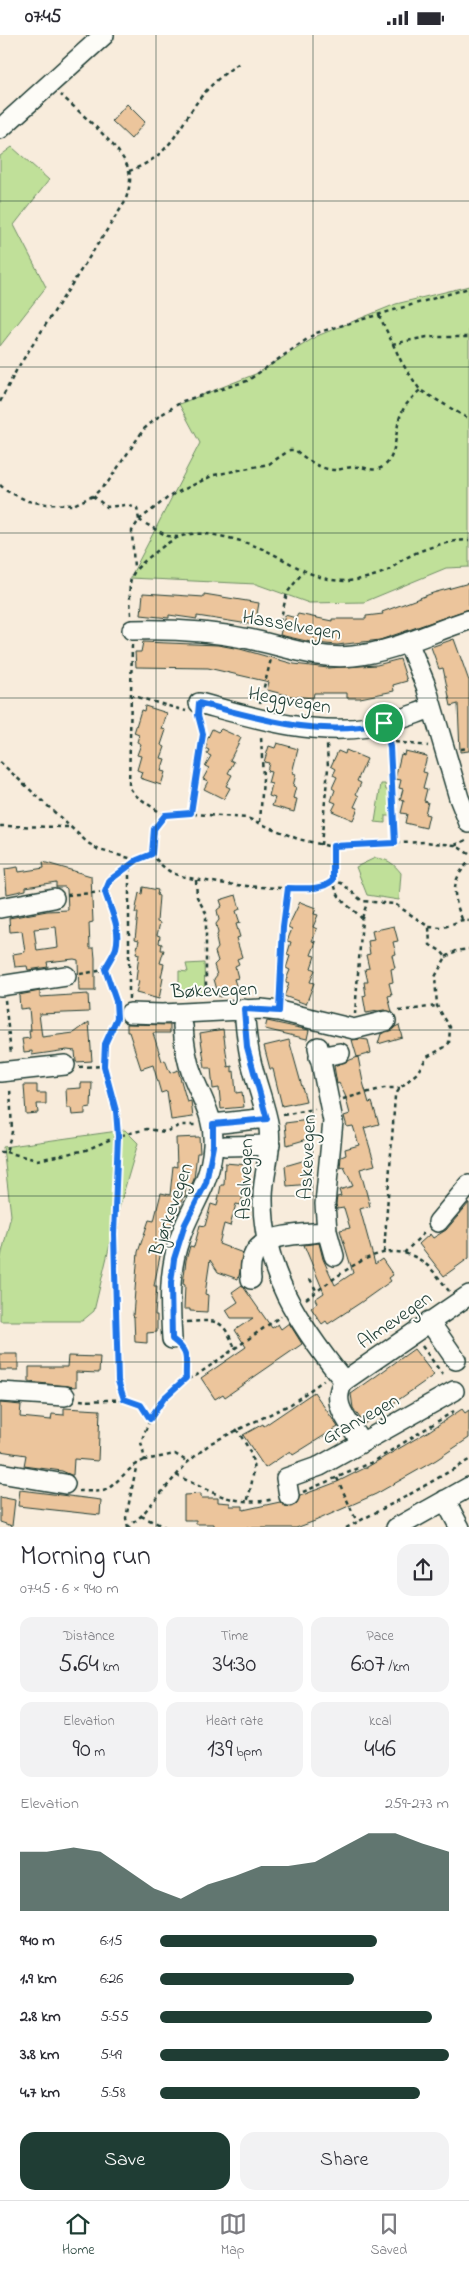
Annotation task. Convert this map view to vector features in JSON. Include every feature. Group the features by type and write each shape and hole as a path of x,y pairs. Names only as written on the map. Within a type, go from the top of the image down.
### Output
{"street":[{"path":"0,129 104,35"},
{"name":"Hasselvegen","path":"132,630 193,630 249,639 303,653 336,656 367,654 408,642 469,620"},
{"path":"408,642 426,686 459,798 469,823"},
{"name":"Heggvegen","path":"199,703 295,727 328,730 384,723 432,708"},
{"path":"0,908 54,898"},
{"path":"0,985 66,976"},
{"name":"Bøkevegen","path":"121,1014 244,1009 279,1011 354,1029 386,1021"},
{"name":"Asalvegen","path":"244,1009 249,1054 267,1119 270,1145 263,1196 265,1241 274,1271 293,1308 344,1381"},
{"name":"Bjørkevegen","path":"172,1331 171,1283 174,1259 185,1224 206,1183 213,1146 213,1124 191,1072 183,1039 183,1026"},
{"name":"Askevegen","path":"334,1255 327,1231 325,1204 333,1121 318,1052 340,1053"},
{"path":"5,1071 69,1066"},
{"path":"213,1124 267,1119"},
{"path":"225,1147 270,1145"},
{"path":"438,1222 469,1185"},
{"path":"251,1279 249,1264 252,1255 256,1248 265,1241 327,1231"},
{"name":"Almevegen","path":"344,1381 463,1298"},
{"path":"429,1321 456,1361"},
{"path":"344,1381 338,1390 337,1402 362,1442"},
{"name":"Granvegen","path":"287,1487 320,1466 454,1391"},
{"path":"0,1392 65,1396"},
{"path":"0,1473 65,1484"},
{"path":"396,1527 469,1487"},
{"path":"445,1500 460,1527"}],"path":[{"path":"129,171 144,166 160,155 174,139 204,93 217,79 241,62"},
{"path":"0,402 17,369 125,202 130,186 129,171 122,154 50,83"},
{"path":"0,485 6,491 28,501 73,505 93,496 108,482 144,429 159,416 183,401 247,381 316,333 469,288"},
{"path":"379,315 402,363 420,390 469,419"},
{"path":"392,344 427,337 469,337"},
{"path":"420,390 406,403 400,415 393,450 386,464 380,469 374,470 360,467 336,470 323,468 295,450 290,450 269,464 214,475 170,496 139,520 132,531 134,569 129,586 132,630 129,787 135,795 165,815 191,813 247,818 298,839 321,845 395,843 455,845 469,839"},
{"path":"93,496 108,507 126,505 137,508 139,520 167,537 193,534 228,537 270,552 309,574 327,580 346,581 387,572 404,559 438,545 469,540"},
{"path":"134,569 179,537"},
{"path":"191,813 203,734 198,715 199,703"},
{"path":"384,723 390,747 395,843"},
{"path":"321,845 328,768 328,730"},
{"path":"260,822 263,779 261,736"},
{"path":"0,762 69,827 99,850 137,860"},
{"path":"165,815 154,829 152,854 161,865 171,872 196,880 288,888 317,887 333,880"},
{"path":"0,826 69,827"},
{"path":"455,845 469,854"},
{"path":"333,846 333,880 340,898 352,907 362,919"},
{"path":"66,976 105,969 112,958 118,938 116,920 105,892 110,880 137,860 152,854"},
{"path":"462,920 454,892 455,881 469,862"},
{"path":"124,1399 118,1381 116,1337 114,1234 118,1136 116,1111 104,1066 105,1044 121,1014 128,967 130,867"},
{"path":"196,880 197,897 206,913 207,1011"},
{"path":"333,880 346,887 358,899 368,903 395,904 429,927 442,928 462,920 469,921"},
{"path":"279,1011 283,927 288,888"},
{"path":"54,898 105,892"},
{"path":"354,1029 362,919 368,903"},
{"path":"429,927 430,945 441,951 446,957"},
{"path":"384,1252 395,1096 400,1088 417,1073 427,1057 449,1043 450,1027 437,1006 435,977 446,957 456,951 469,949"},
{"path":"105,969 121,1014"},
{"path":"6,1006 11,1049"},
{"path":"386,1021 397,1012 437,1006"},
{"path":"69,1066 104,1066"},
{"path":"5,1071 12,1132 6,1152"},
{"path":"0,1153 6,1152 36,1159 86,1151 118,1136 148,1129 165,1132 182,1125 213,1124"},
{"path":"404,1253 438,1222"},
{"path":"145,1460 141,1442 150,1419 164,1398 186,1378 197,1375 356,1264 373,1255 384,1252 404,1253 429,1266 463,1298"},
{"path":"310,1279 317,1292"},
{"path":"186,1378 188,1365 185,1353 172,1331 216,1321 226,1328 235,1348"},
{"path":"420,1343 454,1391"},
{"path":"137,1463 126,1518 128,1527 141,1516 188,1462 211,1443 236,1429 264,1419 291,1404 325,1379"},
{"path":"65,1396 89,1402 124,1399 141,1405 150,1419"},
{"path":"236,1429 246,1444 255,1464 248,1503"},
{"path":"65,1484 73,1491 103,1491 109,1488 125,1471 145,1460 175,1454 188,1462"},
{"path":"346,1527 469,1460"},
{"path":"337,1478 357,1522"},
{"path":"141,1516 167,1527"}],"green space":[{"path":"12,147 49,180 14,225 46,287 0,346 0,156"},
{"path":"469,286 469,567 446,568 364,602 309,603 256,584 130,578 200,443 179,404 258,373 317,336 396,304"},
{"path":"381,784 385,784 386,790 389,790 392,816 385,816 385,823 375,822"},
{"path":"375,858 390,862 401,873 399,900 367,895 356,867"},
{"path":"204,963 205,993 179,992 179,971 188,972 186,964"},
{"path":"125,1130 138,1143 117,1215 94,1311 82,1321 0,1321 0,1261 11,1215 3,1147"}],"building":[{"path":"127,104 145,122 131,139 112,121"},
{"path":"469,583 469,609 380,640 337,645 315,643 280,635 285,615 296,618 298,614 332,621 332,619 366,619 366,616 383,614 382,612 433,593"},
{"path":"143,593 204,597 204,594 259,603 255,625 197,616 197,619 169,615 169,618 141,615"},
{"path":"454,639 469,681 469,751 460,752 458,704 451,706 443,668 439,669 431,647"},
{"path":"143,642 218,645 294,664 328,668 377,665 400,659 407,681 393,685 394,691 360,698 347,698 347,693 314,693 313,698 291,696 267,690 269,682 208,668 136,667 135,652 141,652"},
{"path":"145,706 167,713 162,729 166,730 161,745 165,747 161,758 165,759 161,771 165,772 161,785 140,778 142,772 137,770 141,756 137,755 141,744 137,742 139,735 134,733 141,710 144,711"},
{"path":"212,729 218,732 221,729 241,738 230,760 234,762 228,773 232,775 226,786 230,788 224,799 204,789 208,781 203,779 209,768 205,766 211,756 207,754 209,750 205,748 207,745 205,744"},
{"path":"277,743 298,749 292,773 296,774 293,786 296,787 293,798 297,799 294,812 272,806 275,798 269,796 272,784 268,783 271,772 267,771 269,763 264,762 269,746 275,748"},
{"path":"346,750 367,759 357,781 361,783 356,794 359,796 354,807 358,808 353,820 332,811 336,803 331,801 335,790 332,788 337,777 333,775 336,769 331,766 338,751 345,754"},
{"path":"405,751 427,756 423,772 427,773 423,788 427,789 424,801 428,802 425,814 429,815 426,828 405,823 407,814 401,813 404,801 400,800 403,789 399,788 401,780 395,779 401,754 404,755"},
{"path":"43,862 91,876 93,922 89,923 90,948 94,948 95,958 95,991 79,991 78,960 47,962 48,967 28,970 27,966 15,967 13,954 25,952 22,931 10,932 9,918 47,911 68,910 67,889 65,887 56,887 56,882 26,887 26,890 7,894 5,869 18,867 19,872 44,868","holes":["56,927 58,948 37,951 34,929"]},
{"path":"143,887 158,890 157,895 159,896 157,922 160,923 157,935 160,936 161,950 164,950 160,963 164,964 159,999 136,993 139,981 136,980 139,954 136,953 139,940 135,939 138,913 135,913 139,893 142,894"},
{"path":"236,895 240,909 236,911 240,923 236,924 240,937 236,938 242,957 237,959 239,964 235,966 238,978 234,979 238,991 219,997 214,979 217,975 214,965 218,961 215,952 218,948 216,924 219,920 217,910 222,906 220,900"},
{"path":"300,902 316,908 314,914 318,915 313,927 317,929 312,941 316,942 311,955 315,956 311,968 315,970 310,982 314,983 306,1004 284,996 289,984 285,982 290,970 286,968 290,956 287,955 291,942 287,941 292,929 288,927"},
{"path":"394,926 398,941 393,942 396,954 392,955 395,968 391,969 393,982 389,983 392,995 388,996 392,1012 384,1010 366,1013 363,996 366,995 364,982 368,982 365,969 369,968 366,955 370,954 368,941 374,940 372,931"},
{"path":"40,991 40,997 88,994 89,1012 39,1014 42,1037 74,1033 89,1022 92,1061 76,1062 75,1051 67,1050 32,1055 32,1051 24,1052 22,1039 30,1038 29,1031 31,1031 29,1008 20,1009 19,995"},
{"path":"267,1021 309,1030 307,1039 265,1029"},
{"path":"127,1024 170,1025 170,1033 153,1033 162,1061 165,1060 170,1073 178,1070 187,1102 191,1101 193,1117 171,1120 167,1091 161,1093 153,1065 141,1069 129,1032 127,1032"},
{"path":"399,1025 402,1037 378,1044 381,1034"},
{"path":"223,1029 228,1067 232,1066 232,1072 234,1071 236,1093 242,1092 244,1107 221,1109 219,1088 213,1089 211,1068 205,1068 200,1033"},
{"path":"289,1040 306,1101 282,1106 273,1069 270,1069 264,1046"},
{"path":"352,1040 368,1040 371,1053 357,1057"},
{"path":"358,1057 369,1103 372,1102 379,1124 364,1128 375,1165 360,1169 370,1206 360,1209 375,1264 382,1259 393,1275 389,1278 391,1281 360,1303 328,1324 326,1321 322,1324 311,1308 317,1303 315,1299 324,1293 304,1245 319,1243 323,1259 335,1285 353,1273 340,1230 350,1228 344,1208 337,1209 336,1204 337,1197 341,1196 339,1190 353,1186 344,1167 340,1168 341,1157 346,1155 345,1149 359,1145 353,1126 347,1127 344,1116 350,1114 345,1095 339,1083 337,1084 334,1066"},
{"path":"81,1083 92,1083 91,1107 85,1108 85,1114 72,1115 71,1108 67,1108 66,1089 81,1088"},
{"path":"24,1085 37,1085 37,1093 46,1093 46,1104 37,1104 38,1113 26,1114"},
{"path":"309,1120 311,1138 287,1145 285,1123"},
{"path":"199,1137 200,1153 197,1153 194,1179 192,1184 186,1185 185,1197 183,1197 178,1214 175,1213 165,1242 163,1241 154,1286 157,1286 155,1315 157,1315 157,1332 147,1333 147,1343 135,1342 133,1316 138,1252 149,1220 154,1221 161,1193 170,1195 173,1166 177,1167 176,1138"},
{"path":"309,1159 311,1184 287,1186 285,1166"},
{"path":"225,1163 248,1165 241,1205 236,1204 230,1226 224,1224 219,1244 243,1253 240,1272 238,1279 218,1272 210,1260 205,1294 208,1295 207,1312 190,1311 190,1309 184,1309 185,1285 183,1284 186,1260 190,1246 194,1247 200,1225 205,1226 211,1204 217,1206 221,1185 224,1185"},
{"path":"469,1203 469,1258 444,1276 419,1244 430,1234 433,1238 446,1230"},
{"path":"242,1285 272,1328 278,1324 281,1329 289,1323 302,1344 225,1397 223,1394 215,1399 201,1378 246,1347 235,1330 253,1318 231,1318 226,1310 238,1302 232,1292"},
{"path":"414,1349 434,1375 364,1424 353,1408 351,1394"},
{"path":"0,1354 18,1354 18,1370 0,1370"},
{"path":"68,1356 100,1357 99,1373 76,1372 76,1387 29,1382 29,1367 67,1367"},
{"path":"314,1392 338,1427 293,1455 290,1451 265,1468 243,1435 263,1424 264,1426"},
{"path":"0,1403 21,1405 20,1417 51,1420 52,1414 64,1415 64,1408 100,1410 98,1461 74,1459 73,1475 62,1471 24,1466 26,1455 0,1451"},
{"path":"462,1409 465,1413 469,1410 469,1438 436,1460 376,1494 299,1527 214,1527 214,1524 196,1524 196,1520 184,1520 184,1495 201,1494 201,1498 218,1498 218,1502 230,1503 230,1506 243,1506 243,1510 280,1502 285,1506 291,1507 296,1504 300,1496 337,1482 369,1466 429,1431"},
{"path":"20,1490 101,1500 100,1515 18,1506"},
{"path":"0,1497 15,1500 12,1526 0,1522"}],"route":[{"path":"199,703 275,723 312,729 339,730 370,727 384,723 390,747 395,843 333,846 333,880 330,883 311,888 288,888 283,927 279,1011 244,1009 247,1047 267,1119 213,1124 210,1169 206,1183 185,1224 172,1271 172,1339 178,1343 185,1353 188,1365 186,1378 164,1398 150,1419 149,1414 141,1405 124,1399 119,1389 118,1381 114,1234 118,1136 116,1111 104,1066 105,1044 117,1018 116,1001 105,969 116,949 118,938 116,920 105,892 110,880 137,860 152,854 154,829 165,815 191,813 203,734 198,715 199,703"}]}
